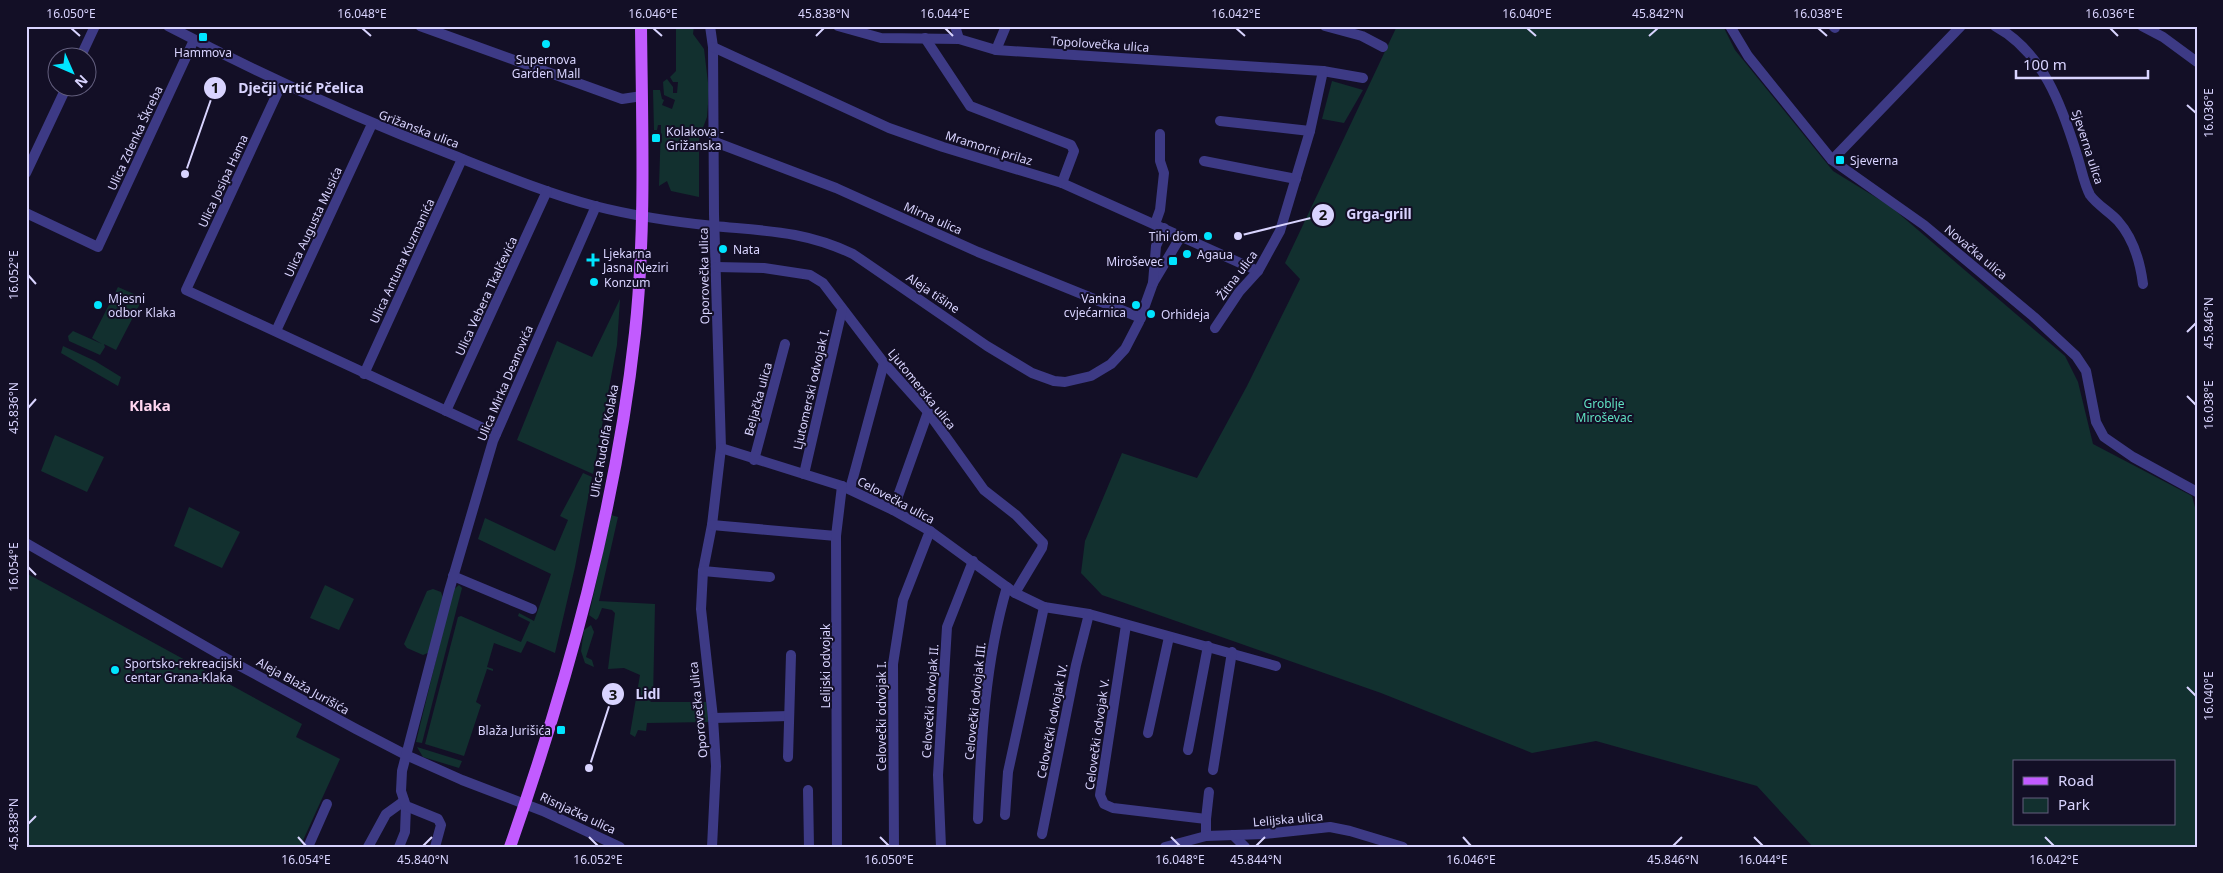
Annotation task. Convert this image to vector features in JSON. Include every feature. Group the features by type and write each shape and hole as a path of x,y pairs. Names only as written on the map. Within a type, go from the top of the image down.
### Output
{"main road":[{"name":"Ulica Rudolfa Kolaka","path":"510,847 569,660 612,480 635,333 642,215 641,26"}],"street":[{"path":"85,48 95,26"},
{"name":"Grižanska ulica","path":"168,26 282,83 372,124 547,192 596,206 642,215"},
{"path":"420,26 622,99 642,96"},
{"name":"Oporovečka ulica","path":"710,26 713,47 715,226 721,448 712,525 703,572 702,626 713,718 716,769 712,847"},
{"name":"Topolovečka ulica","path":"838,26 881,38 959,39 996,50 1323,71 1363,78"},
{"path":"956,26 959,39"},
{"path":"996,50 1006,26"},
{"path":"1325,26 1362,36 1383,47"},
{"name":"Novačka ulica","path":"1730,26 1748,56 1832,160 1924,224 2034,317 2076,356 2086,372 2096,422 2104,437 2133,457 2197,492"},
{"path":"1832,160 1961,26"},
{"name":"Sjeverna ulica","path":"1995,26 2011,35 2038,65 2062,108 2090,194 2119,222 2131,238 2143,284"},
{"path":"2142,26 2163,37 2197,62"},
{"path":"925,38 970,106 1071,145 1074,151 1062,183"},
{"name":"Ulica Zdenka Škreba","path":"26,213 98,247 194,40"},
{"name":"Mramorni prilaz","path":"713,47 889,128 943,147 1062,183 1258,272"},
{"name":"Žitna ulica","path":"1215,328 1238,292 1258,272 1280,231 1310,131 1323,71"},
{"name":"Ulica Josipa Hama","path":"276,331 186,290 282,83"},
{"path":"26,173 61,98"},
{"path":"1220,121 1310,131"},
{"name":"Ulica Augusta Musića","path":"276,331 372,124"},
{"name":"Aleja tišine","path":"1153,283 1164,173 1160,161 1160,134"},
{"name":"Mirna ulica","path":"715,142 836,188 978,252 1141,318"},
{"name":"Ulica Antuna Kuzmanića","path":"364,374 462,159"},
{"path":"1204,161 1296,180"},
{"name":"Ulica Vebera Tkalčevića","path":"446,411 547,192"},
{"name":"Ulica Mirka Deanovića","path":"399,847 405,832 405,803 401,778 406,755 454,576 496,434 596,206"},
{"name":"Aleja tišine","path":"642,215 661,220 786,232 820,240 839,247 853,254 987,346 1032,373 1054,382 1080,380 1091,376 1111,364 1125,349 1141,318 1153,283 1181,236"},
{"name":"Ljutomerska ulica","path":"716,267 764,268 810,275 823,283 884,363 928,412 984,490 1016,516 1043,543 1042,548 1011,590"},
{"name":"Ljutomerski odvojak I.","path":"804,474 842,310"},
{"path":"276,331 364,374 496,434"},
{"name":"Beljačka ulica","path":"754,460 785,344"},
{"name":"Lelijski odvojak","path":"837,847 836,536 846,487 884,363"},
{"path":"893,510 928,412"},
{"name":"Celovečka ulica","path":"721,448 754,460 846,487 893,510 930,531 1011,590 1044,607 1089,614 1169,637 1232,652 1276,666"},
{"path":"712,525 836,536"},
{"name":"Celovečki odvojak I.","path":"894,847 893,664 903,600 930,531"},
{"name":"Aleja Blaža Jurišića","path":"26,543 230,660 406,755 462,780 525,803"},
{"name":"Celovečki odvojak II.","path":"941,847 938,775 947,627 973,561"},
{"path":"703,572 770,577"},
{"path":"454,576 532,609"},
{"name":"Celovečki odvojak III.","path":"978,818 986,704 997,622 1011,590"},
{"path":"1004,815 1008,772 1044,607"},
{"name":"Celovečki odvojak IV.","path":"1042,834 1076,665 1089,614"},
{"name":"Celovečki odvojak V.","path":"1126,625 1100,795 1104,804 1112,808 1206,818"},
{"path":"1148,733 1169,637"},
{"path":"1188,750 1208,646"},
{"path":"1213,770 1232,652"},
{"path":"788,757 791,655"},
{"path":"713,718 789,716"},
{"path":"808,790 809,847"},
{"path":"1206,836 1209,792"},
{"path":"368,847 386,814 405,803 438,819 441,826 435,847"},
{"name":"Risnjačka ulica","path":"525,803 620,847"},
{"path":"308,847 327,804"},
{"name":"Lelijska ulica","path":"1165,847 1206,836 1330,827 1403,847"},
{"name":"Lelijska ulica","path":"1233,835 1245,847"}],"green space":[{"path":"676,26 694,26 693,34 704,49 709,91 707,117 699,138 699,197 671,191 667,181 659,186 661,125 658,125 657,130 654,130 653,90 660,90 664,100 662,105 672,109 675,100 664,95 663,82 667,79 673,87 673,93 677,93 678,82 673,82 670,77 676,71"},
{"name":"Groblje Miroševac","path":"1397,26 1723,26 1735,50 1833,171 1890,206 2065,356 2078,382 2093,444 2192,496 2197,515 2197,847 1813,847 1757,786 1596,741 1532,753 1381,693 1102,595 1081,573 1085,541 1122,453 1197,478 1247,386 1300,279 1285,263"},
{"path":"1332,81 1363,90 1344,123 1322,119"},
{"path":"118,287 143,298 116,350 104,344 105,347 100,355 69,341 68,336 73,331 102,344 92,338"},
{"path":"620,299 617,345 593,474 517,440 557,341 592,357"},
{"path":"63,346 95,361 121,377 118,386 61,353"},
{"path":"55,435 104,457 87,492 41,471"},
{"path":"583,473 592,477 575,567 555,653 527,641 521,653 494,643 487,667 493,669 493,671 487,669 476,702 481,705 464,756 425,744 458,617 461,616 521,642 530,622 518,616 519,613 534,621 551,574 478,539 485,518 555,551 568,520 560,516"},
{"path":"189,507 240,532 222,568 174,546"},
{"path":"611,515 618,517 599,601 655,604 653,699 650,702 706,702 709,722 647,723 646,731 638,730 635,737 630,734 640,675 624,668 608,669 615,613 612,610 602,608 596,620 589,615"},
{"name":"Sportsko-rekreacijski centar Grana-Klaka","path":"26,573 302,724 296,737 340,759 300,847 26,847"},
{"path":"325,585 354,599 339,630 310,618"},
{"path":"459,585 462,588 422,743 416,742 453,590"},
{"path":"433,589 441,592 443,598 430,652 423,655 407,648 404,644 427,591"},
{"path":"591,625 594,632 586,657 592,660 594,667 585,663 581,651 584,630"},
{"path":"417,747 462,761 459,768 423,757"}],"place":[{"name":"Hammova","path":"203,37"},
{"name":"Supernova Garden Mall","path":"546,44"},
{"name":"Kolakova - Grižanska","path":"656,138"},
{"name":"Sjeverna","path":"1840,160"},
{"name":"Dječji vrtić Pčelica","path":"185,174"},
{"name":"Tihi dom","path":"1208,236"},
{"name":"Grga-grill","path":"1238,236"},
{"name":"Nata","path":"723,249"},
{"name":"Agaua","path":"1187,254"},
{"name":"Ljekarna Jasna Neziri","path":"593,260"},
{"name":"Miroševec","path":"1173,261"},
{"name":"Konzum","path":"594,282"},
{"name":"Mjesni odbor Klaka","path":"98,305"},
{"name":"Vankina cvjećarnica","path":"1136,305"},
{"name":"Orhideja","path":"1151,314"},
{"name":"Sportsko-rekreacijski centar Grana-Klaka","path":"115,670"},
{"name":"Blaža Jurišića","path":"561,730"},
{"name":"Lidl","path":"589,768"}],"district":[{"name":"Klaka","path":"150,405"}]}
